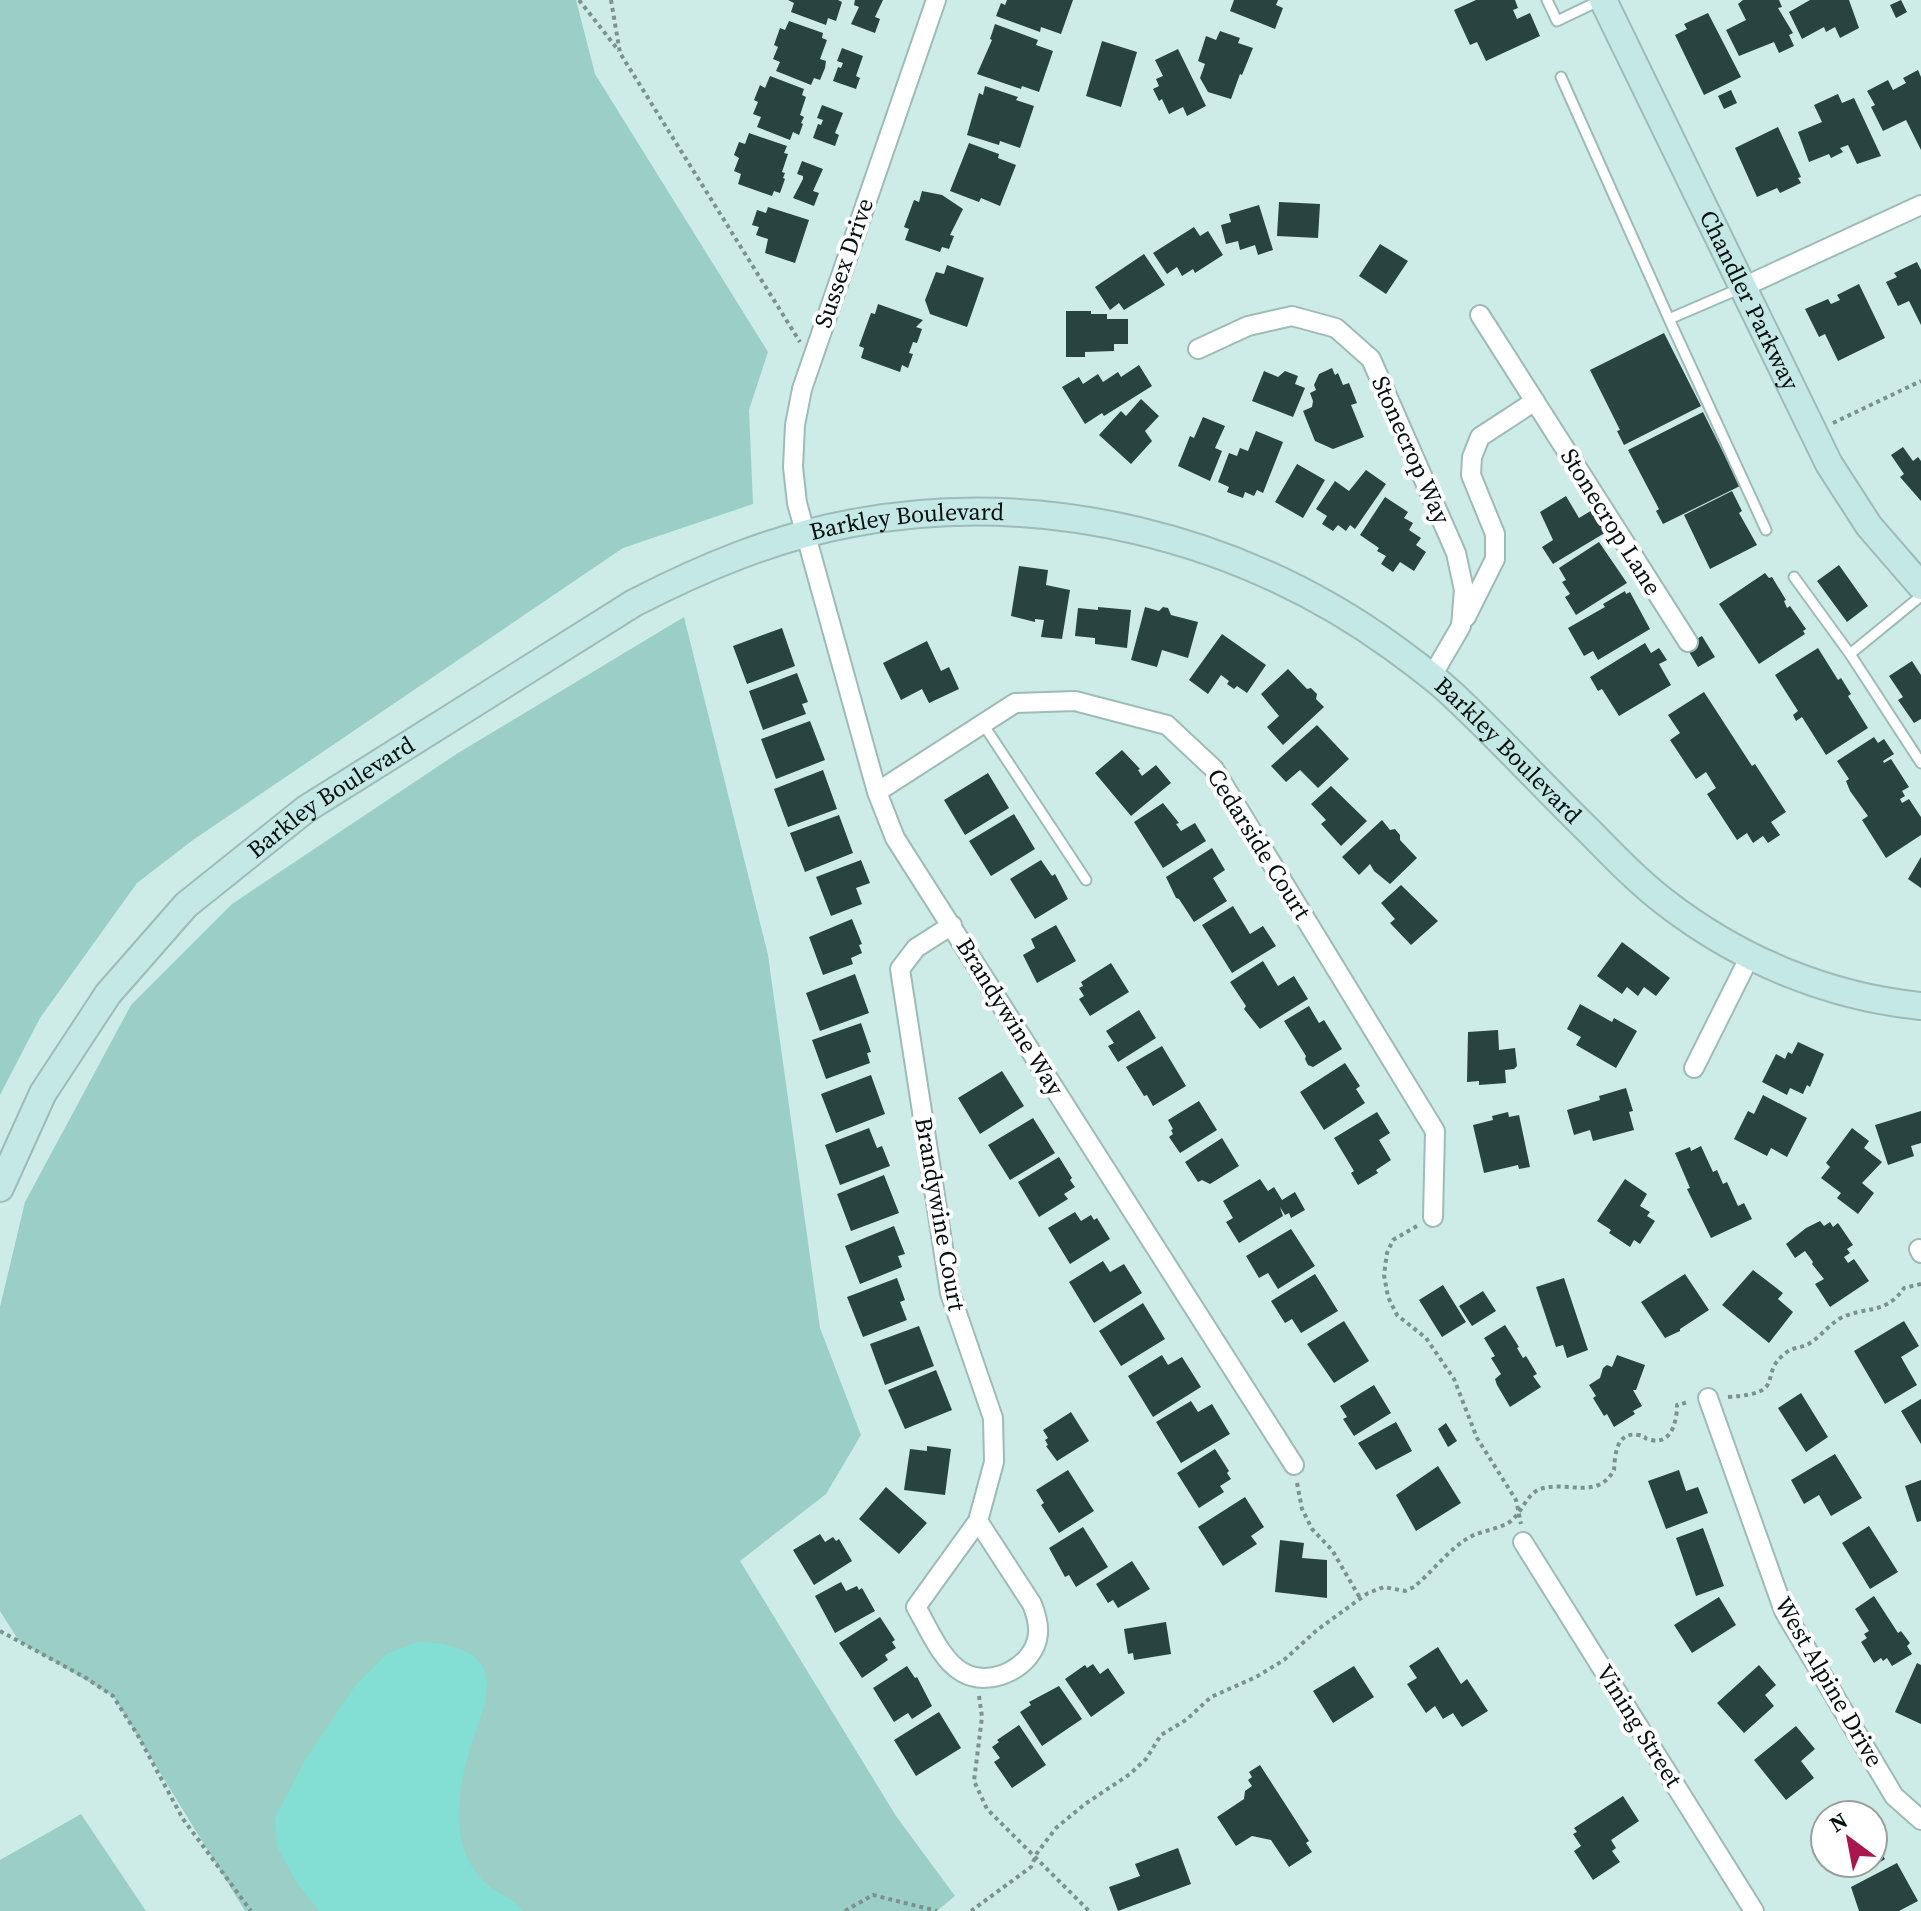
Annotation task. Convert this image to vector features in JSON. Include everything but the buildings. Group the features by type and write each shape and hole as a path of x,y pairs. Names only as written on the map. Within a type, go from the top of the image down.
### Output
{"main road":[{"name":"Chandler Parkway","path":"1602,0 1829,464 1869,526 1921,586"},
{"name":"Barkley Boulevard","path":"0,1188 43,1093 108,994 186,905 306,809 634,603 722,561 803,534 887,518 948,512 1051,515 1166,536 1218,553 1291,584 1355,620 1432,676 1631,873 1692,922 1784,972 1842,992 1921,1006"}],"street":[{"name":"Sussex Drive","path":"803,534 793,467 795,425 810,359 936,0"},
{"path":"1741,288 1921,205"},
{"name":"Stonecrop Lane","path":"1480,315 1688,642"},
{"name":"Stonecrop Way","path":"1198,349 1248,326 1292,316 1336,328 1371,359 1456,553 1464,590 1461,626 1432,676"},
{"path":"1461,626 1495,559 1495,534 1471,475 1472,457 1480,437 1535,401"},
{"name":"Brandywine Way","path":"803,534 877,792 895,838 1294,1465"},
{"name":"Cedarside Court","path":"877,792 1015,703 1075,701 1167,725 1214,769 1435,1131 1433,1217"},
{"name":"Brandywine Court","path":"952,925 916,948 900,969 950,1293 993,1418 995,1444 993,1473 978,1521 916,1607 950,1662 976,1678"},
{"path":"1694,1068 1750,956"},
{"name":"West Alpine Drive","path":"1708,1398 1784,1611 1894,1796 1921,1820"},
{"path":"976,1678 1005,1674 1026,1659 1038,1635 1037,1617 1032,1604 978,1521"},
{"name":"Vining Street","path":"1523,1542 1754,1911"}],"lane":[{"path":"1547,0 1557,21 1602,0"},
{"path":"1561,77 1766,530"},
{"path":"1669,319 1741,288"},
{"path":"1794,577 1850,654 1921,763"},
{"path":"1850,654 1921,596"},
{"path":"983,724 1086,880"}],"path":[{"path":"579,0 620,53 810,359"},
{"path":"611,0 620,53"},
{"path":"1813,434 1921,381"},
{"path":"1433,1217 1393,1240 1385,1260 1386,1290 1397,1315 1426,1338 1454,1379 1477,1438 1516,1500 1523,1542"},
{"path":"971,1911 1031,1867 1056,1828 1138,1766 1161,1735 1186,1720 1218,1693 1256,1677 1284,1660 1360,1598 1384,1587 1405,1591 1414,1587 1468,1538 1496,1529 1519,1513 1539,1490 1601,1485 1614,1470 1614,1453 1622,1440 1635,1435 1651,1440 1662,1439 1672,1430 1677,1405 1708,1398 1760,1393 1766,1389 1772,1373 1787,1352 1809,1344 1839,1319 1886,1307 1904,1288 1921,1284"},
{"path":"1294,1465 1302,1509 1312,1529 1332,1550 1360,1598"},
{"path":"0,1631 113,1696 183,1819 251,1911"},
{"path":"976,1678 982,1717 974,1781 987,1809 1089,1911"},
{"path":"845,1911 873,1895 937,1911"}],"shaded area":[{"path":"0,0 576,0 595,74 768,352 749,410 753,504 623,548 193,840 137,883 40,1018 0,1095"},
{"path":"684,617 768,955 820,1328 861,1435 826,1494 740,1561 896,1816 955,1896 937,1911 245,1911 113,1696 19,1641 0,1611 0,1307 25,1202 131,1005 232,904 458,753"},
{"path":"418,1642 463,1650 481,1664 486,1673 485,1702 462,1783 459,1828 463,1846 474,1869 485,1882 522,1911 319,1911 297,1883 278,1848 275,1818 305,1760 355,1686 388,1653"},
{"path":"81,1814 146,1911 0,1911 0,1860"}]}
